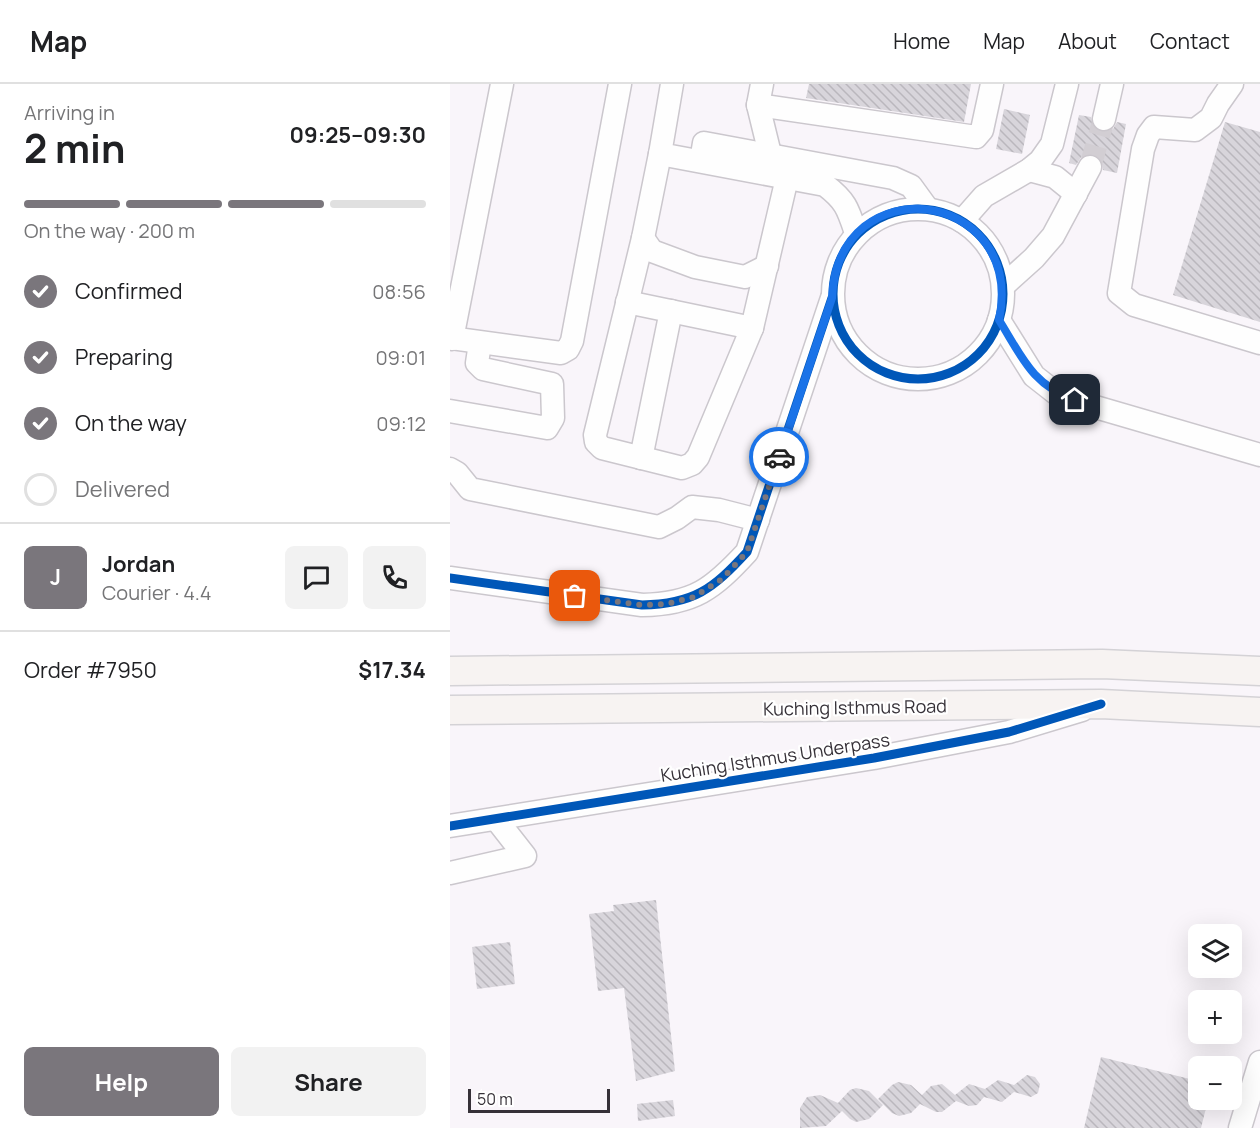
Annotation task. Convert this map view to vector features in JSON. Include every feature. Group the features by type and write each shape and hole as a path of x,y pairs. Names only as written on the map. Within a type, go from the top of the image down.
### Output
{"main road":[{"path":"450,671 1102,664 1260,671"},
{"name":"Kuching Isthmus Road","path":"450,710 1101,704 1260,712"}],"street":[{"path":"502,84 451,338 561,354 568,349 572,341 620,84"},
{"path":"672,84 643,238 595,435 596,442 602,448 682,468 692,464 698,457 752,328 787,178"},
{"path":"770,154 760,94 976,137 982,130 992,84"},
{"path":"962,221 984,196 1029,170 1040,161 1052,144 1067,84"},
{"path":"1104,119 1112,84"},
{"path":"1232,84 1218,104 1212,118 1195,130 1154,127 1148,135 1143,149 1119,294 1134,304 1260,343"},
{"path":"701,161 704,143 892,178 911,186 927,208"},
{"path":"660,154 825,185 841,198 856,233"},
{"path":"1003,286 1053,237 1090,168"},
{"path":"1029,170 1055,177 1076,194"},
{"path":"927,208 962,221 982,238 996,260 1003,286 1003,303 999,320 986,345 966,364 950,373 927,379 904,378 882,371 862,359 847,342 836,321 832,298 833,280 837,263 845,247 856,233 871,221 888,213 927,208"},
{"path":"643,238 652,251 694,267 745,277 767,266"},
{"path":"450,578 642,605 666,604 694,597 722,579 747,552 832,298"},
{"path":"627,302 752,328"},
{"path":"641,458 671,311"},
{"path":"999,320 1034,376 1057,394 1260,455"},
{"path":"450,411 547,428 553,418 552,384 483,369 477,363 480,343"},
{"path":"450,469 456,472 470,489 659,527 692,507 719,510 758,520"},
{"name":"Kuching Isthmus Underpass","path":"450,826 874,758 1009,732 1101,704"},
{"path":"450,873 525,856 495,819"},
{"path":"1240,1128 1255,1099 1260,1062"}],"building":[{"path":"809,84 971,84 964,122 806,98"},
{"path":"1004,109 1030,115 1022,154 996,149"},
{"path":"1079,115 1091,117 1094,128 1102,132 1109,132 1117,122 1126,124 1117,173 1103,170 1101,159 1096,155 1082,156 1076,165 1069,163"},
{"path":"1225,122 1260,132 1260,322 1173,295"},
{"path":"656,900 675,1071 636,1081 624,988 598,991 589,914 614,911 613,905"},
{"path":"510,942 515,984 477,989 472,947"},
{"path":"1101,1057 1188,1079 1188,1110 1206,1110 1201,1128 1084,1128"},
{"path":"1027,1075 1035,1077 1040,1084 1038,1093 1031,1097 1014,1092 1002,1102 984,1097 977,1105 969,1106 956,1101 942,1112 936,1112 920,1104 911,1113 899,1116 892,1113 878,1099 898,1082 911,1085 922,1095 931,1086 942,1084 955,1095 969,1084 985,1089 998,1080 1014,1085"},
{"path":"856,1088 869,1091 883,1105 869,1119 856,1122 842,1111 826,1126 800,1128 800,1108 807,1097 820,1095 838,1103 850,1090"},
{"path":"673,1100 675,1116 638,1121 637,1104"}],"tunnel":[{"path":"1090,167 1104,119"}],"cycle path":[{"path":"918,209 935,210 951,215 978,234 997,261 1002,277 1003,294 1002,311 997,327 978,354 951,373 935,378 918,379 901,378 885,373 858,354 839,327 834,311 833,294 834,277 839,261 858,234 885,215 901,210 918,209"},
{"path":"450,578 642,605 676,602 713,585 747,552 832,298"},
{"path":"450,826 874,758 1009,732 1101,704"}],"way so far":[{"path":"575,596 642,605 666,604 694,597 722,579 747,552 779,457"}],"route":[{"path":"779,457 832,298 837,263 845,247 856,233 871,221 888,213 907,209 927,208 945,213 962,221 982,238 996,260 1003,286 1003,303 999,320 1034,376 1057,394 1075,400"}]}
